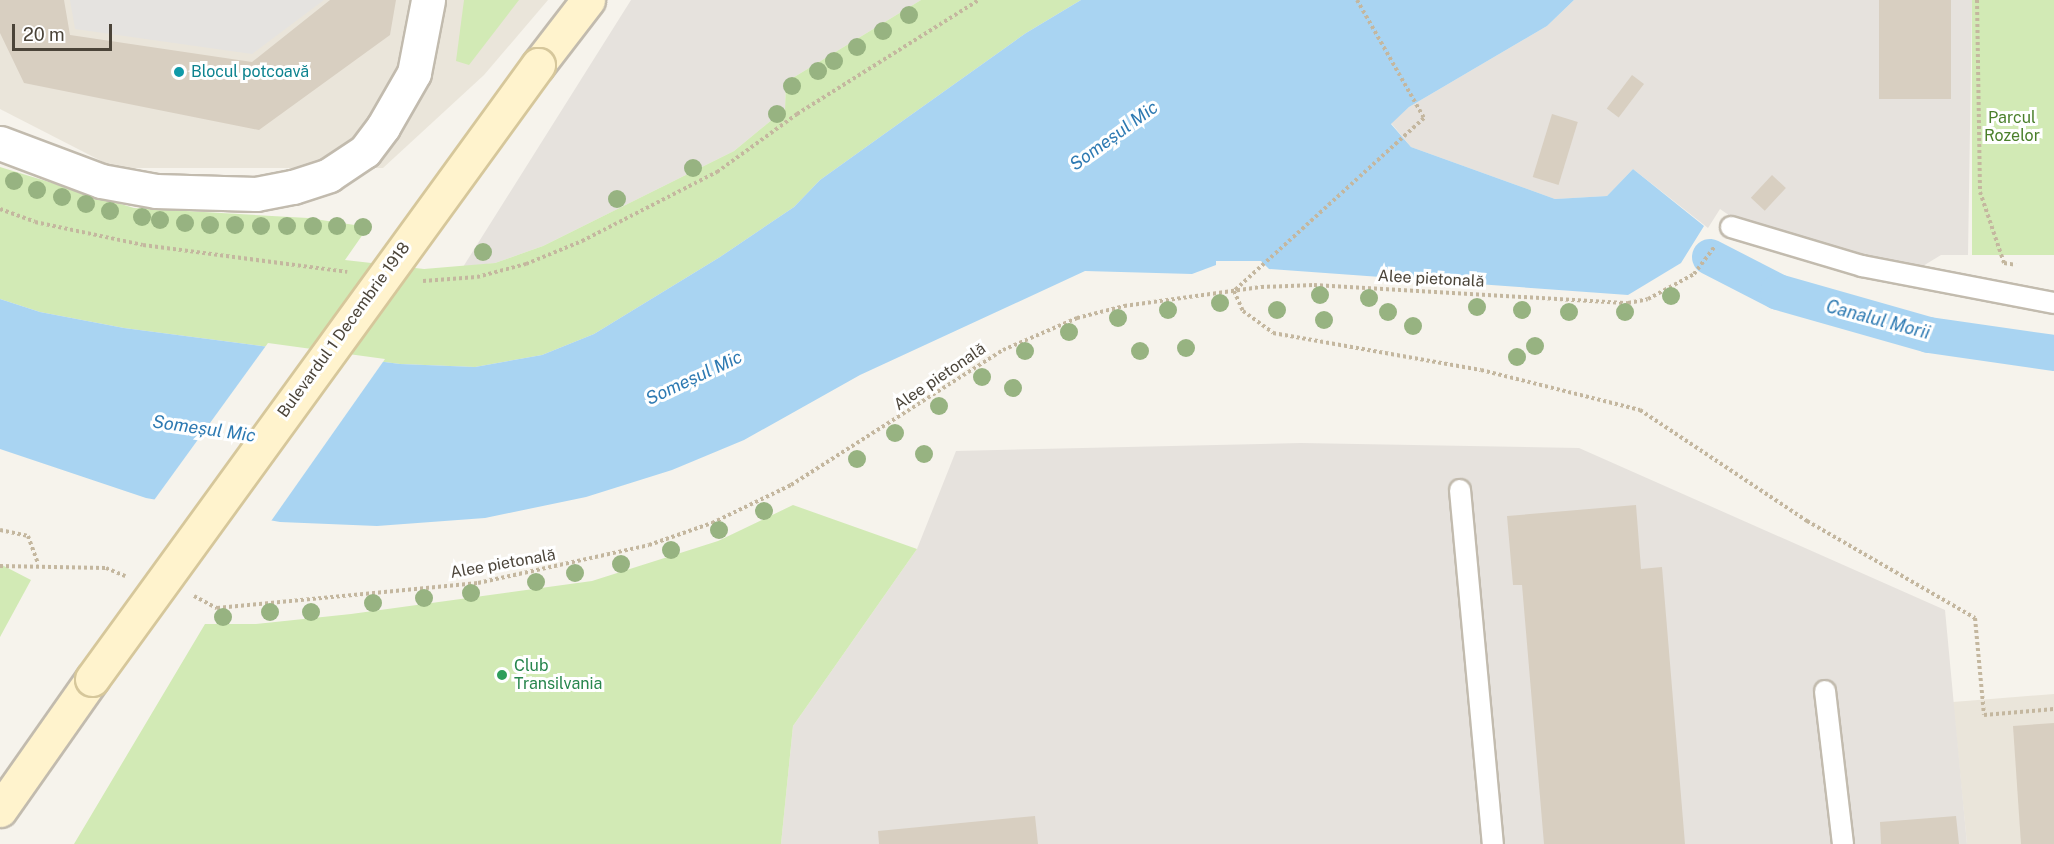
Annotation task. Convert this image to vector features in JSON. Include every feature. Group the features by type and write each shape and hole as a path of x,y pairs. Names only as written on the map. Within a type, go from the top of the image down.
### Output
{"main road":[{"name":"Bulevardul 1 Decembrie 1918","path":"0,810 92,679 538,65 588,0"}],"street":[{"path":"0,143 101,181 156,191 256,194 302,184 329,175 365,151 383,127 414,73 428,0"}],"lane":[{"path":"1726,231 1862,267 2054,303"},
{"path":"1460,490 1493,844"},
{"path":"1825,691 1843,844"}],"path":[{"path":"418,281 477,277 526,264 582,241 717,172 797,114 979,0"},
{"path":"1357,0 1424,118 1234,291 1243,311 1272,333 1481,370 1640,410 1807,521 1975,618 1984,715 2054,709"},
{"path":"1977,0 1980,192 2004,262 2024,267"},
{"path":"0,209 35,222 143,245 350,272"},
{"name":"Alee pietonală","path":"190,587 193,595 217,608 478,583 649,545 712,523 791,485 1003,350 1040,331 1124,306 1234,291 1333,286 1628,303 1648,299 1694,274 1726,231"},
{"path":"0,530 28,536 38,564"},
{"path":"0,566 38,564 105,568 135,582"}],"shaded area":[{"path":"0,0 548,0 484,75 383,168 115,168 0,109"},
{"path":"70,0 324,0 252,54 75,29"},
{"path":"631,0 921,0 786,82 785,109 734,151 543,246 495,263 463,267"},
{"path":"1574,0 1972,0 1968,255 1941,255 1918,269 1739,222 1720,209 1708,228 1633,169 1607,196 1555,199 1411,147 1391,123 1409,107 1547,26"},
{"path":"1301,443 1579,448 1945,610 1967,844 781,844 793,726 917,549 956,451"},
{"path":"2054,694 2054,844 1967,844 1953,702"}],"green space":[{"path":"464,0 519,0 469,65 456,61"},
{"path":"921,0 1081,0 1026,33 820,180 794,207 720,257 594,334 542,355 475,367 400,364 124,328 40,312 0,299 0,167 134,208 308,218 368,227 345,260 424,269 495,263 543,246 734,151 785,109 786,82"},
{"name":"Parcul Rozelor","path":"1972,0 2054,0 2054,255 1972,255"},
{"name":"Club Transilvania","path":"793,505 917,549 793,726 781,844 74,844 205,624 256,624 351,614 592,581 718,541"},
{"path":"0,564 31,580 0,637"}],"water":[{"name":"Someșul Mic","path":"1081,0 1574,0 1547,26 1409,107 1391,124 1411,147 1555,199 1607,196 1633,169 1704,226 1681,263 1628,295 1269,269 1261,261 1216,261 1216,265 1192,274 1085,271 860,375 744,440 672,470 586,497 485,518 377,526 280,522 146,498 0,449 0,299 40,312 124,328 400,364 475,367 542,355 594,334 720,257 794,207 820,180 1026,33"}],"pier":[{"path":"268,343 385,359 269,524 152,503"}],"building":[{"name":"Blocul potcoavă","path":"0,0 64,0 70,35 252,62 330,0 396,0 390,35 259,130 24,83 0,33"},
{"path":"1879,0 1951,0 1951,99 1879,99"},
{"path":"1632,75 1644,84 1619,118 1607,109"},
{"path":"1552,114 1578,122 1559,185 1533,177"},
{"path":"1772,175 1786,188 1765,211 1751,198"},
{"path":"1636,505 1641,569 1662,567 1685,844 1544,844 1522,585 1513,585 1507,516"},
{"path":"2054,723 2054,844 2021,844 2013,726"},
{"path":"1035,816 1038,844 879,844 878,831"},
{"path":"1956,816 1959,844 1881,844 1880,822"}],"waterway":[{"name":"Canalul Morii","path":"1710,257 1778,292 1929,335 2054,353"}],"place":[{"name":"Blocul potcoavă","path":"179,72"},
{"name":"Club Transilvania","path":"502,675"}]}
